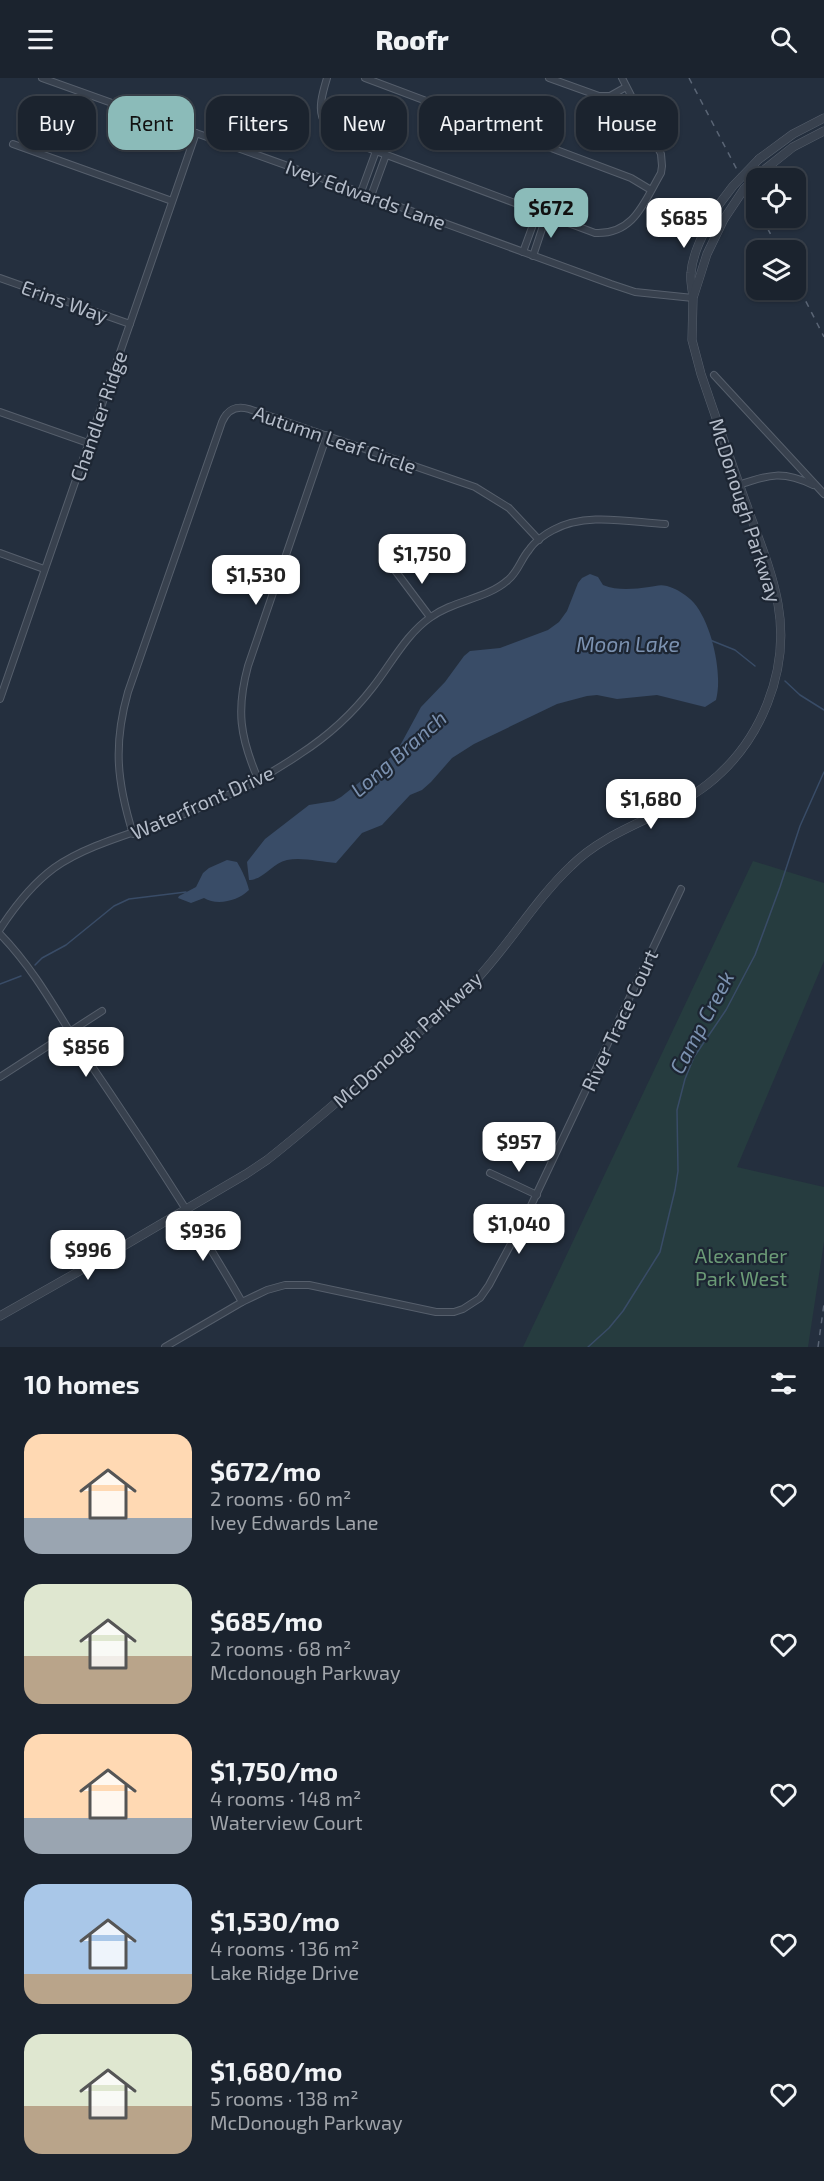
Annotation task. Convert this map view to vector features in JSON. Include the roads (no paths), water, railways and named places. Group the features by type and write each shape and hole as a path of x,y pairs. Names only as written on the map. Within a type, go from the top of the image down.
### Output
{"street":[{"name":"Ivey Edwards Lane","path":"42,78 635,292 693,298"},
{"path":"323,96 327,78"},
{"path":"365,78 630,178 651,190"},
{"path":"549,78 599,96 610,96 627,87"},
{"path":"361,192 376,151 595,233 614,232 621,229 635,218 662,169 661,154 622,78"},
{"path":"693,298 690,274 702,237 717,207 759,159 793,134 824,118"},
{"path":"316,124 321,123"},
{"name":"McDonough Parkway","path":"0,1316 267,1160 451,1005 486,969 560,878 581,856 609,837 697,791 740,753 760,720 770,697 779,660 781,629 773,581 695,353 692,340 693,298 707,254 724,219 744,189 793,147 824,131"},
{"name":"Chandler Ridge","path":"0,699 1,690 196,133"},
{"path":"13,144 172,201"},
{"path":"371,196 386,154"},
{"path":"523,252 538,211"},
{"path":"532,256 547,214"},
{"name":"Erins Way","path":"0,278 130,324"},
{"path":"714,375 824,494"},
{"name":"Autumn Leaf Circle","path":"133,834 120,783 119,744 123,713 223,419 233,409 244,407 475,488 509,508 539,540"},
{"path":"0,412 88,443"},
{"path":"258,779 242,729 240,705 242,691 252,655 327,435"},
{"path":"739,485 764,476 782,475 797,477 816,486"},
{"name":"Waterfront Drive","path":"0,929 21,898 35,883 74,856 204,806 301,754 340,724 430,617 504,583 516,570 529,549 553,530 573,522 594,520 665,524"},
{"path":"0,553 44,569"},
{"path":"394,569 430,617"},
{"name":"River Trace Court","path":"165,1347 267,1290 298,1284 419,1309 454,1312 480,1298 537,1195 681,889"},
{"path":"0,934 30,968 242,1302"},
{"path":"0,1077 102,1011"},
{"path":"490,1173 537,1195"}],"water":[{"name":"Moon Lake","path":"590,574 598,577 603,585 614,588 665,585 691,600 700,612 711,636 717,664 716,700 705,707 657,695 617,699 597,695 557,704 474,744 452,758 431,782 422,790 410,795 382,825 362,833 336,863 305,859 287,860 259,877 249,880 247,862 265,839 309,805 334,801 341,797 396,753 421,707 445,682 464,656 470,651 500,648 548,630 559,622 567,611 578,583"},
{"path":"227,860 237,862 241,868 249,890 244,894 221,902 204,898 191,903 178,898 196,887 203,873 209,868"}],"waterway":[{"name":"Long Branch","path":"710,640 735,650 755,666"},
{"name":"Long Branch","path":"785,681 800,695 824,710"},
{"name":"Camp Creek","path":"588,1347 609,1328 623,1311 660,1252 678,1171 677,1110 685,1079 694,1057 726,1010 755,955 800,826 824,772"},
{"name":"Long Branch","path":"35,965 42,958 66,945 114,906 129,899 186,892"},
{"name":"Long Branch","path":"0,984 21,976"}],"railway":[{"path":"689,78 746,187"},
{"path":"767,228 774,240"},
{"path":"805,300 824,337"},
{"path":"818,1347 824,1304"}],"park label":[{"name":"Alexander Park West","path":"741,1266"}]}
